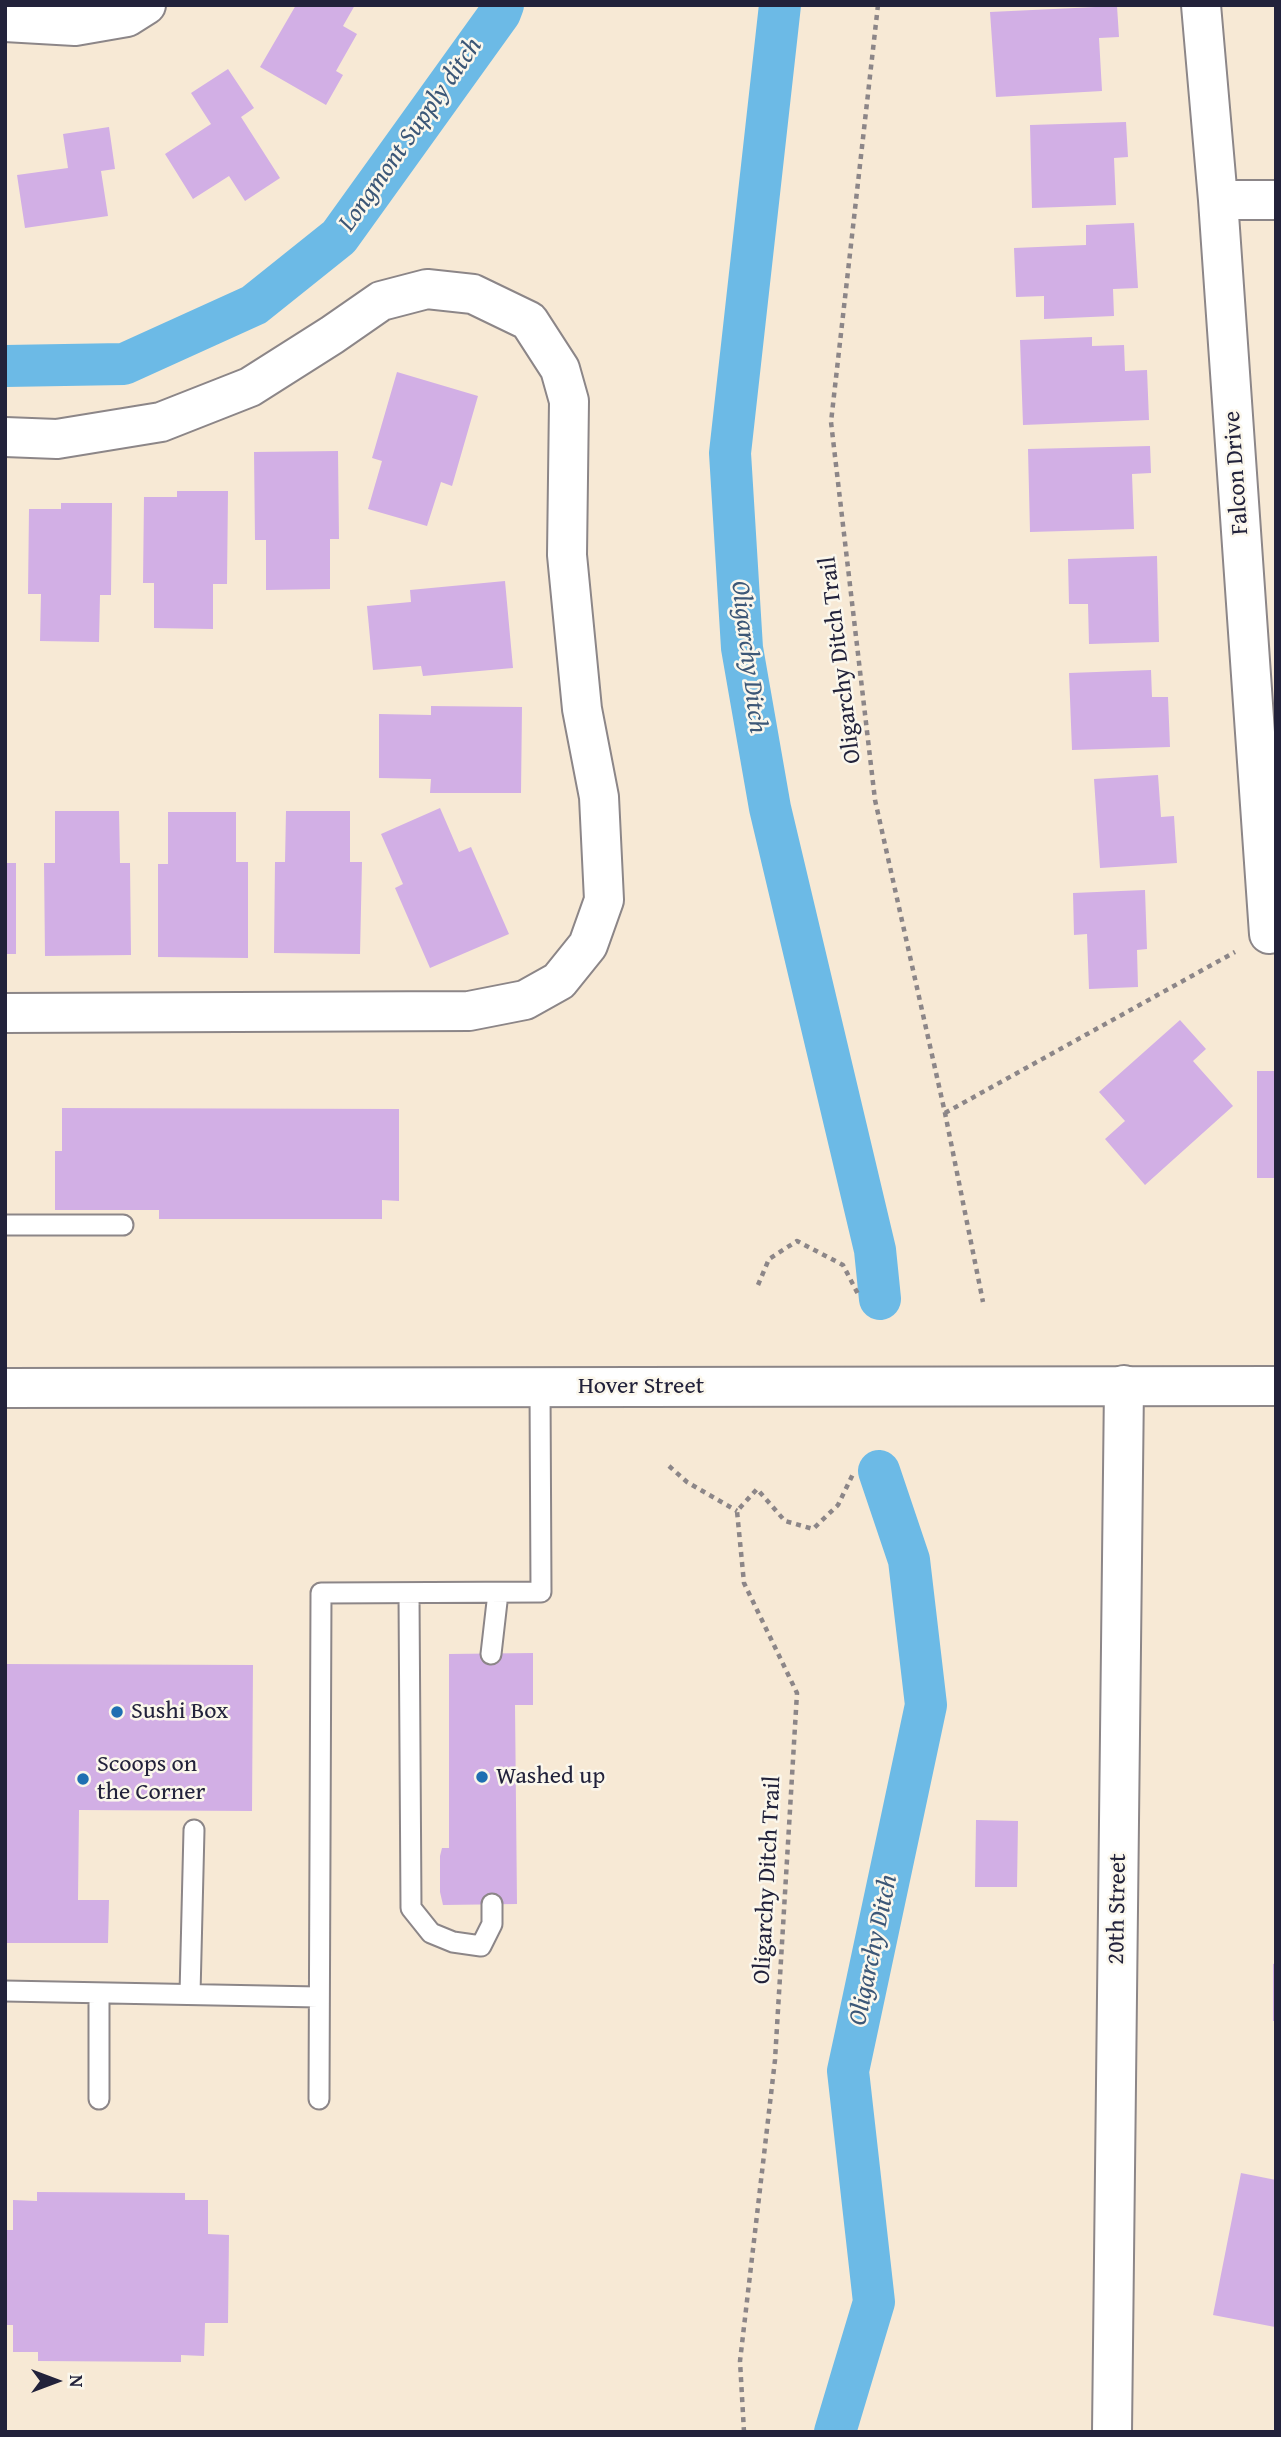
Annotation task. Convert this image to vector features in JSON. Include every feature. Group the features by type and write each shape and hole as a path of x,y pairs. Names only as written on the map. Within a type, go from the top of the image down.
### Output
{"street":[{"path":"5,22 75,26 127,16 146,5"},
{"name":"Falcon Drive","path":"1201,5 1272,934"},
{"path":"1218,200 1276,200"},
{"path":"5,437 57,439 160,422 250,387 381,301 427,289 473,294 529,321 560,369 569,401 566,555 582,709 599,797 604,900 589,945 559,981 525,1000 503,1005 469,1011 5,1013"},
{"name":"20th Street","path":"1112,2432 1124,1385"},
{"name":"Hover Street","path":"5,1388 1276,1385"}],"lane":[{"path":"5,1225 123,1225"},
{"path":"319,2099 321,1593 541,1592 540,1387"},
{"path":"491,1654 498,1593"},
{"path":"409,1594 411,1908 431,1933 453,1942 481,1946 492,1924 492,1904"},
{"path":"190,1994 194,1830"},
{"path":"5,1991 318,1997"},
{"path":"99,1993 99,2099"}],"path":[{"name":"Oligarchy Ditch Trail","path":"878,5 831,422 875,800 983,1302"},
{"path":"944,1113 1272,934"},
{"path":"758,1285 769,1259 797,1241 843,1265 859,1296"},
{"path":"669,1466 687,1482 737,1511 757,1489 785,1521 813,1529 838,1505 853,1474"},
{"name":"Oligarchy Ditch Trail","path":"737,1511 744,1583 797,1693 775,2060 740,2361 744,2432"}],"building":[{"path":"296,5 355,5 343,26 357,34 336,71 343,75 326,105 260,67"},
{"path":"1117,6 1119,37 1099,38 1102,91 996,97 990,12"},
{"path":"228,69 254,108 241,117 280,178 245,201 229,176 193,199 165,154 211,124 191,93"},
{"path":"1126,122 1128,157 1114,158 1116,205 1032,208 1030,125"},
{"path":"109,127 115,169 101,171 108,216 25,228 17,175 68,168 63,134"},
{"path":"1134,223 1138,288 1113,289 1114,316 1044,319 1044,296 1016,297 1014,248 1086,245 1086,225"},
{"path":"1092,337 1092,346 1124,345 1125,371 1147,370 1149,420 1023,425 1020,340"},
{"path":"397,372 478,396 452,486 441,482 427,526 368,509 382,461 372,458"},
{"path":"1150,446 1151,473 1132,474 1134,529 1030,532 1028,449"},
{"path":"338,451 339,539 330,539 330,589 266,590 266,540 255,540 254,452"},
{"path":"177,491 228,491 227,584 213,584 213,629 154,628 154,583 143,583 144,497 177,497"},
{"path":"61,503 112,503 111,595 100,595 99,642 40,641 41,594 28,594 29,509 61,509"},
{"path":"1157,556 1159,642 1089,644 1088,604 1069,604 1068,559"},
{"path":"505,581 513,668 423,676 421,666 373,670 367,606 411,602 410,590"},
{"path":"1151,670 1152,697 1168,697 1170,747 1072,750 1069,673"},
{"path":"431,706 522,707 521,793 430,793 431,779 379,778 379,714 431,715"},
{"path":"1158,775 1161,817 1174,816 1177,863 1100,868 1094,779"},
{"path":"440,808 459,852 471,847 509,934 430,968 395,888 403,884 381,834"},
{"path":"55,811 119,811 120,863 130,863 131,955 45,956 44,863 55,863"},
{"path":"286,811 350,811 350,862 362,862 360,954 274,953 275,862 285,862"},
{"path":"168,812 236,812 236,862 248,862 248,958 158,957 158,864 168,864"},
{"path":"5,863 16,863 16,954 5,954"},
{"path":"1145,890 1147,949 1137,950 1138,987 1089,989 1087,934 1074,935 1073,893"},
{"path":"1180,1020 1206,1049 1193,1061 1233,1106 1145,1185 1105,1139 1125,1121 1099,1092"},
{"path":"1257,1071 1276,1071 1276,1178 1257,1178"},
{"path":"62,1108 399,1109 399,1201 382,1200 382,1219 159,1219 159,1210 55,1210 55,1151 62,1151"},
{"name":"Washed up","path":"533,1653 533,1705 515,1705 517,1904 443,1905 440,1892 440,1856 442,1848 449,1848 449,1654"},
{"path":"5,1664 253,1665 252,1811 79,1810 78,1900 109,1900 108,1943 5,1943"},
{"path":"976,1820 1018,1821 1017,1887 975,1887"},
{"path":"1276,1963 1276,2021 1273,2021 1273,1964"},
{"path":"1241,2173 1276,2180 1275,2327 1213,2315"},
{"path":"37,2192 185,2193 185,2200 208,2200 208,2234 229,2235 228,2323 205,2323 204,2356 181,2355 181,2362 38,2361 38,2352 13,2352 13,2325 5,2325 5,2230 13,2230 13,2200 37,2201"}],"waterway":[{"name":"Longmont Supply ditch","path":"5,366 124,364 254,305 339,237 500,13 503,5"},
{"name":"Oligarchy Ditch","path":"780,5 730,453 742,648 770,808 875,1250 880,1299"},
{"name":"Oligarchy Ditch","path":"835,2432 874,2302 848,2071 926,1705 909,1560 879,1471"}],"place":[{"name":"Sushi Box","path":"117,1712"},
{"name":"Washed up","path":"482,1777"},
{"name":"Scoops on the Corner","path":"83,1779"}]}
